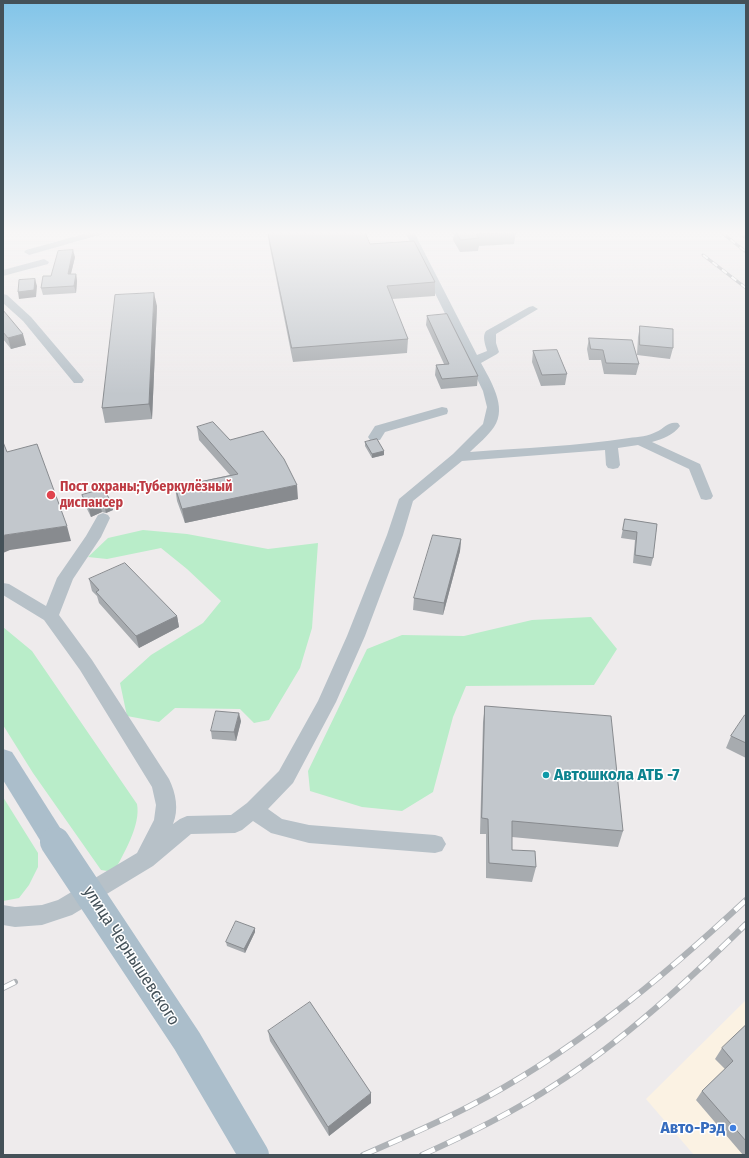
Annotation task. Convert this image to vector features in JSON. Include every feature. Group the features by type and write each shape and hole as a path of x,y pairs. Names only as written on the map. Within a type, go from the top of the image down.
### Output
{"main road":[{"name":"улица Чернышевского","path":"3,760 55,842 187,1041 254,1155"}],"street":[{"path":"3,915 15,917 42,915 64,908 129,870 145,859 187,824 234,824 254,809 286,777 327,702 356,636 395,535 406,499 458,457 489,425 492,407 489,391 437,286"},
{"path":"3,297 27,319 78,380"},
{"path":"475,361 493,352 490,343 490,333 502,324 533,309"},
{"path":"375,437 380,428 442,411"},
{"path":"458,457 611,445 640,441 660,435 673,426"},
{"path":"640,441 695,467 706,496"},
{"path":"611,445 614,465"},
{"path":"50,616 65,578 93,537 103,518"},
{"path":"3,588 50,616 86,665 162,785 166,800 166,820 145,856 129,870"},
{"path":"254,809 266,820 278,827 309,834 435,844"}],"shaded area":[{"path":"746,1000 746,1155 694,1155 646,1099"}],"green space":[{"path":"143,530 187,534 268,549 318,543 312,628 300,668 269,720 254,723 240,709 175,708 159,722 127,716 120,683 151,655 203,623 221,601 187,569 161,548 107,559 88,557 108,538"},
{"path":"591,617 617,649 594,685 466,686 453,717 433,792 402,811 362,807 310,791 308,771 367,649 402,635 464,636 532,620"},
{"path":"3,627 32,651 137,804 138,812 131,839 114,872 101,870 33,773 3,725"},
{"path":"3,797 38,853 38,867 29,885 19,898 3,901"}],"building":[{"path":"18,286 34,286 34,290 18,292"},
{"path":"41,286 73,286 41,288"},
{"path":"279,286 387,286 408,339 292,348"},
{"path":"154,293 149,404 102,408 115,295"},
{"path":"3,310 23,334 8,338 3,332"},
{"path":"447,314 478,376 442,379 436,365 449,364 427,316"},
{"path":"640,326 673,329 673,348 640,345"},
{"path":"589,338 632,340 639,364 606,363 603,350 591,349"},
{"path":"557,350 567,374 542,375 533,351"},
{"path":"213,422 230,440 263,431 284,459 297,485 182,509 175,487 238,474 197,427"},
{"path":"377,439 384,451 372,454 365,442"},
{"path":"3,442 7,452 37,444 67,526 3,536"},
{"path":"104,489 111,502 100,504 89,509 82,495"},
{"path":"625,519 657,524 653,558 635,555 637,532 623,530"},
{"path":"433,535 461,539 444,603 414,598"},
{"path":"125,563 177,616 136,636 96,592 99,590 89,579"},
{"name":"Автошкола АТБ -7","path":"485,706 611,716 623,831 512,821 512,850 535,851 536,867 489,863 488,819 482,818"},
{"path":"216,711 239,713 234,732 211,731"},
{"path":"746,715 746,743 731,736"},
{"path":"236,921 255,928 244,949 226,942"},
{"path":"310,1002 371,1093 328,1127 268,1031"},
{"path":"746,1025 746,1141 702,1091 733,1061 722,1048"}],"railway":[{"path":"363,1155 468,1107 543,1063 579,1039 648,986 746,900"},
{"path":"422,1155 474,1131 507,1113 540,1094 581,1067 655,1009 746,924"},
{"path":"3,988 15,982"}],"place":[{"name":"Пост охраны;Туберкулёзный диспансер","path":"51,495"},
{"name":"Автошкола АТБ -7","path":"546,775"},
{"name":"Авто-Рэд","path":"733,1128"}]}
